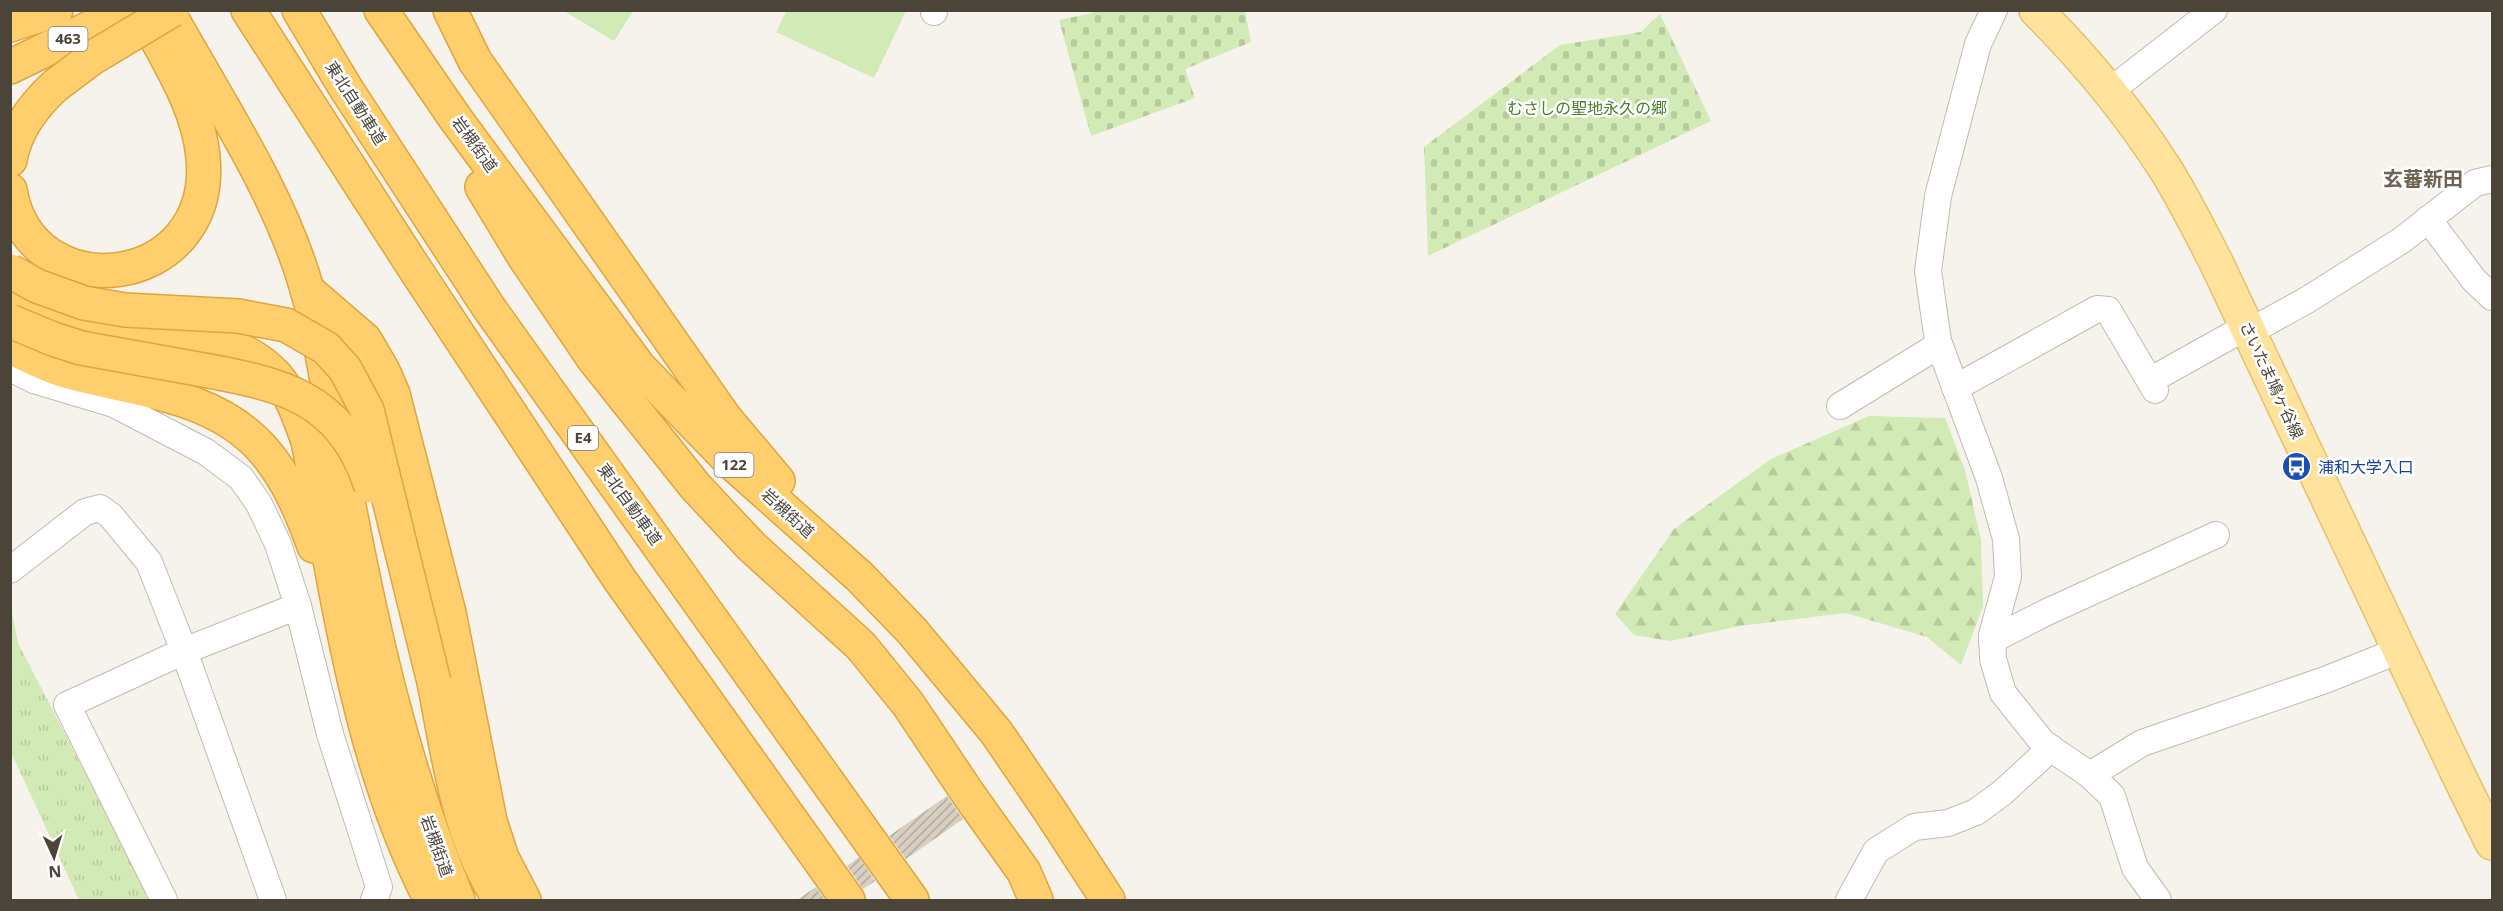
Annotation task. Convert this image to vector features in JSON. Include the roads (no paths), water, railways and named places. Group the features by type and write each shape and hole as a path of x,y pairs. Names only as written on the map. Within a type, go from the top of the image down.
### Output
{"highway":[{"path":"10,25 56,10"},
{"name":"463","path":"10,42 75,10"},
{"name":"463","path":"10,67 126,10"},
{"path":"10,190 14,206 24,226 47,251 69,264 104,271 141,265 180,238 200,202 203,156 194,117 174,69 141,10"},
{"name":"岩槻街道","path":"167,10 262,179 291,241 307,290 366,598 387,688 425,814 458,900"},
{"path":"10,160 21,128 46,94 92,58 172,10"},
{"path":"248,10 419,276 620,580 848,900"},
{"name":"東北自動車道","path":"299,10 345,87 489,308 912,900"},
{"path":"376,10 525,258 593,358 695,486 751,546 868,654 908,704 1024,872 1036,900"},
{"name":"岩槻街道","path":"381,10 455,118 639,367 731,462 860,577 912,631 996,732 1108,900"},
{"path":"450,10 475,61 725,418 771,474 838,540 912,631"},
{"path":"10,271 37,286 84,303 125,310 238,316 286,325 326,348 345,369 367,410 434,681 453,786 463,820 487,881 500,900"},
{"path":"307,290 365,340 393,394 449,613 490,821 502,858 524,900"},
{"path":"10,291 45,315 77,325 117,331 180,334 220,342 251,356 276,376 296,407 308,441 351,662 375,759 388,800 431,900"},
{"path":"10,321 81,348 255,379 291,391 319,407 336,423 365,470 434,681"},
{"path":"10,347 63,370 173,397 220,415 245,432 266,453 304,518 351,662"}],"main road":[{"name":"さいたま鳩ヶ谷線","path":"2036,10 2110,91 2166,171 2216,262 2457,772 2493,843"}],"street":[{"path":"1994,10 1978,44 1938,196 1928,271 1939,345 1989,478 2006,539 2008,577 1992,640 1993,659 2003,693 2043,743 2090,775 2112,796 2135,868 2157,900"},
{"path":"2110,91 2214,10"},
{"path":"1955,388 2097,309 2108,310 2153,385 2237,332 2249,332 2316,294 2402,240 2475,183 2493,179"},
{"path":"2428,219 2474,280 2493,297"},
{"path":"1840,406 1939,345"},
{"path":"17,379 114,404 206,452 241,478 260,504 278,544 298,606 330,734 379,887 374,900"},
{"path":"10,570 85,512 100,508 111,516 149,562 184,651 273,900"},
{"path":"1992,640 2047,612 2216,535"},
{"path":"164,900 67,705 184,651 298,606"},
{"path":"2090,775 2142,743 2325,681 2400,650"},
{"path":"1849,900 1876,851 1914,827 1948,823 1977,812 2002,793 2051,748"}],"place":[{"name":"浦和大学入口","path":"2297,467"}],"district":[{"name":"玄蕃新田","path":"2423,179"}],"park label":[{"name":"むさしの聖地永久の郷","path":"1587,108"}]}
